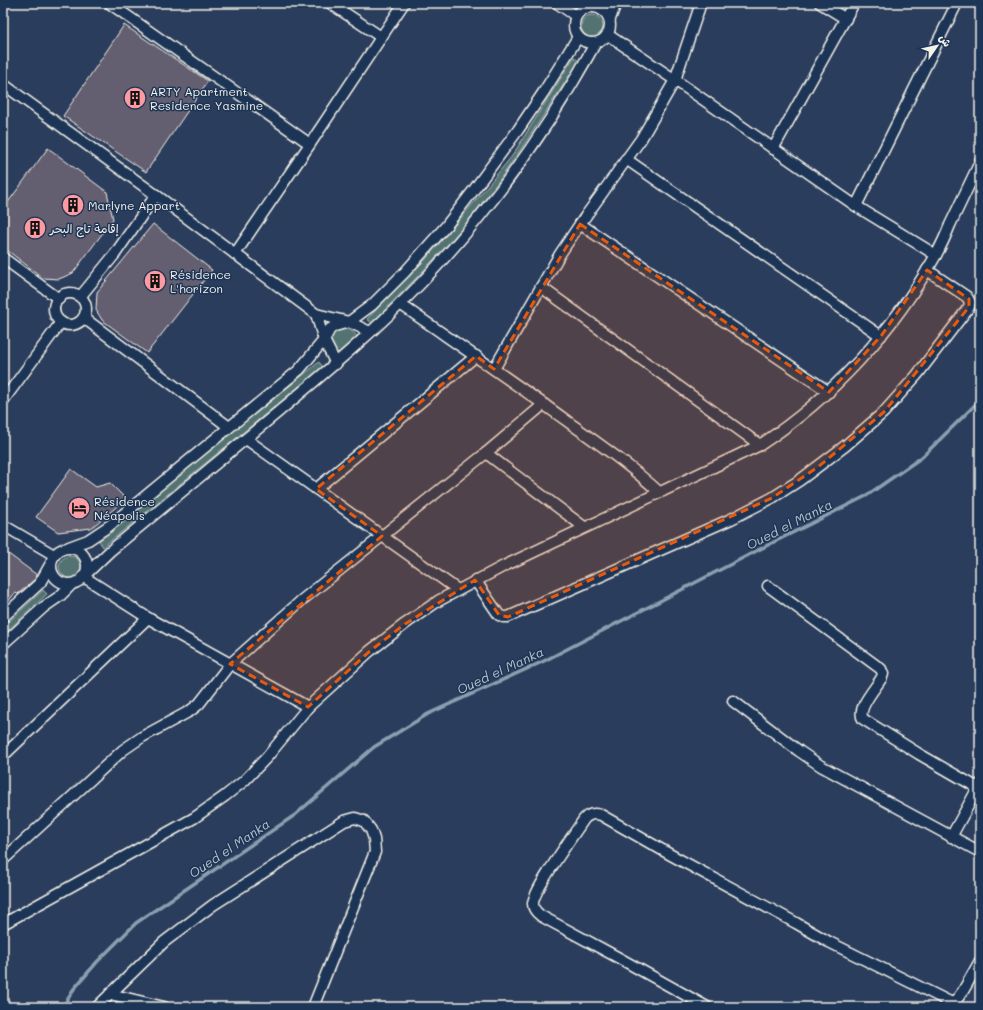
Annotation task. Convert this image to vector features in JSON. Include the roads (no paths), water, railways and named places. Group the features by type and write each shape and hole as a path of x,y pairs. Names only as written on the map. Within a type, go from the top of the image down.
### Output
{"street":[{"path":"109,3 310,144"},
{"path":"330,3 381,37"},
{"path":"235,254 404,3"},
{"path":"556,3 576,16"},
{"path":"610,19 602,9 590,5 576,16 574,30 578,37 583,41 595,44 602,41 608,35 610,30 610,19 616,3"},
{"path":"494,369 580,224 652,122 675,80 701,3"},
{"path":"820,3 846,19"},
{"path":"773,149 854,3"},
{"path":"856,206 957,3"},
{"path":"608,35 856,206 936,255"},
{"path":"3,617 40,583 54,555 64,548 88,540 109,526 299,370 324,340 330,329 349,322 363,313 381,296 446,226 518,130 578,37"},
{"path":"3,644 44,607 60,596 72,584 80,580 110,551 336,364 423,281 470,228 511,176 562,100 595,44"},
{"path":"3,84 316,314 349,322 370,332"},
{"path":"626,159 881,336"},
{"path":"3,924 194,818 244,781 267,757 308,707 370,651 410,620 438,601 475,580 584,527 760,445 781,431 828,392 881,336 912,293 936,255 980,162"},
{"path":"80,297 115,254 156,195"},
{"path":"580,224 828,392"},
{"path":"3,258 58,299"},
{"path":"475,580 499,615 508,617 731,519 772,498 800,480 845,446 889,406 917,375 969,307 970,302 967,297 927,270"},
{"path":"541,288 760,445"},
{"path":"67,294 74,294 80,297 85,302 86,309 84,318 79,323 73,325 67,325 61,322 56,317 54,311 55,304 58,299 67,294"},
{"path":"400,304 544,404 623,462 659,492"},
{"path":"316,314 324,340 336,364"},
{"path":"84,318 229,427"},
{"path":"3,401 61,322"},
{"path":"316,489 476,356"},
{"path":"3,860 123,750 142,737 190,711 199,704 230,664 302,600 486,453 544,404"},
{"path":"246,439 458,590"},
{"path":"486,453 584,527"},
{"path":"3,525 54,555"},
{"path":"69,547 82,553 86,560 87,567 85,575"},
{"path":"50,565 51,572 59,582 72,584"},
{"path":"85,575 148,618 308,707"},
{"path":"768,586 881,669 883,674 882,677 861,709 861,717 863,720 919,754 979,786 951,837"},
{"path":"3,756 148,618"},
{"path":"733,701 821,766 980,852"},
{"path":"707,1007 626,961 541,916 535,910 533,902 535,894 587,816 592,814 601,815 677,859 829,942 952,1005 970,980 980,961"},
{"path":"97,1007 164,942 213,904 344,821 355,818 364,821 371,830 374,838 375,852 312,1007"},
{"path":"110,994 164,1007"}],"waterway":[{"name":"Oued el Manka","path":"63,1007 73,990 97,962 136,923 295,815 374,747 428,714 544,661 866,496 922,457 980,400"}],"place":[{"name":"ARTY Apartment Residence Yasmine","path":"135,98"},
{"name":"Marlyne Appart","path":"73,205"},
{"name":"إقامة تاج البحر","path":"35,228"},
{"name":"Résidence L'horizon","path":"155,281"},
{"name":"Résidence Néapolis","path":"79,508"}]}
